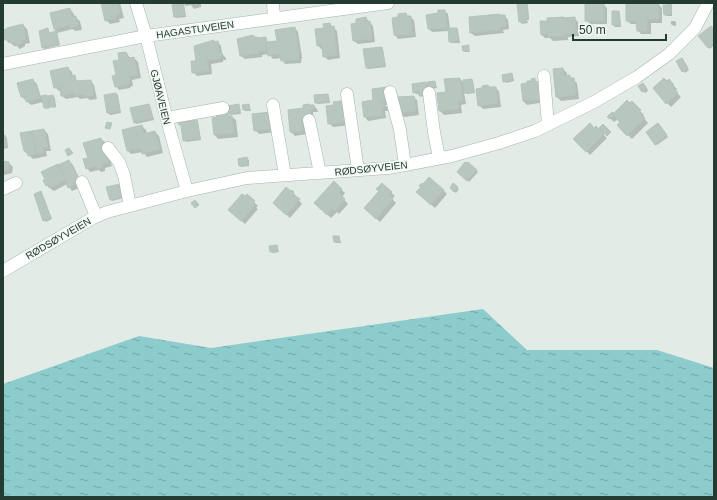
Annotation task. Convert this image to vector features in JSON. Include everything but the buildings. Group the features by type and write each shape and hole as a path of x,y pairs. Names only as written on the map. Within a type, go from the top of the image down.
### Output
{"street":[{"name":"GJØAVEIEN","path":"136,3 187,191"},
{"path":"273,3 274,18"},
{"name":"HAGASTUVEIEN","path":"3,64 146,36 388,3"},
{"name":"RØDSØYVEIEN","path":"3,271 96,216 187,191 247,178 405,165 499,143 535,131 571,114 613,91 669,54 695,28 708,3"},
{"path":"544,76 548,125"},
{"path":"390,92 400,130 405,165"},
{"path":"430,93 434,132 439,158"},
{"path":"347,94 358,170"},
{"path":"273,105 284,175"},
{"path":"166,118 223,108"},
{"path":"309,120 320,172"},
{"path":"108,148 119,162 124,175 130,206"},
{"path":"82,182 96,216"},
{"path":"3,189 16,183"}],"water":[{"path":"483,309 527,350 657,350 714,368 714,497 3,497 3,384 139,336 211,348"}]}
